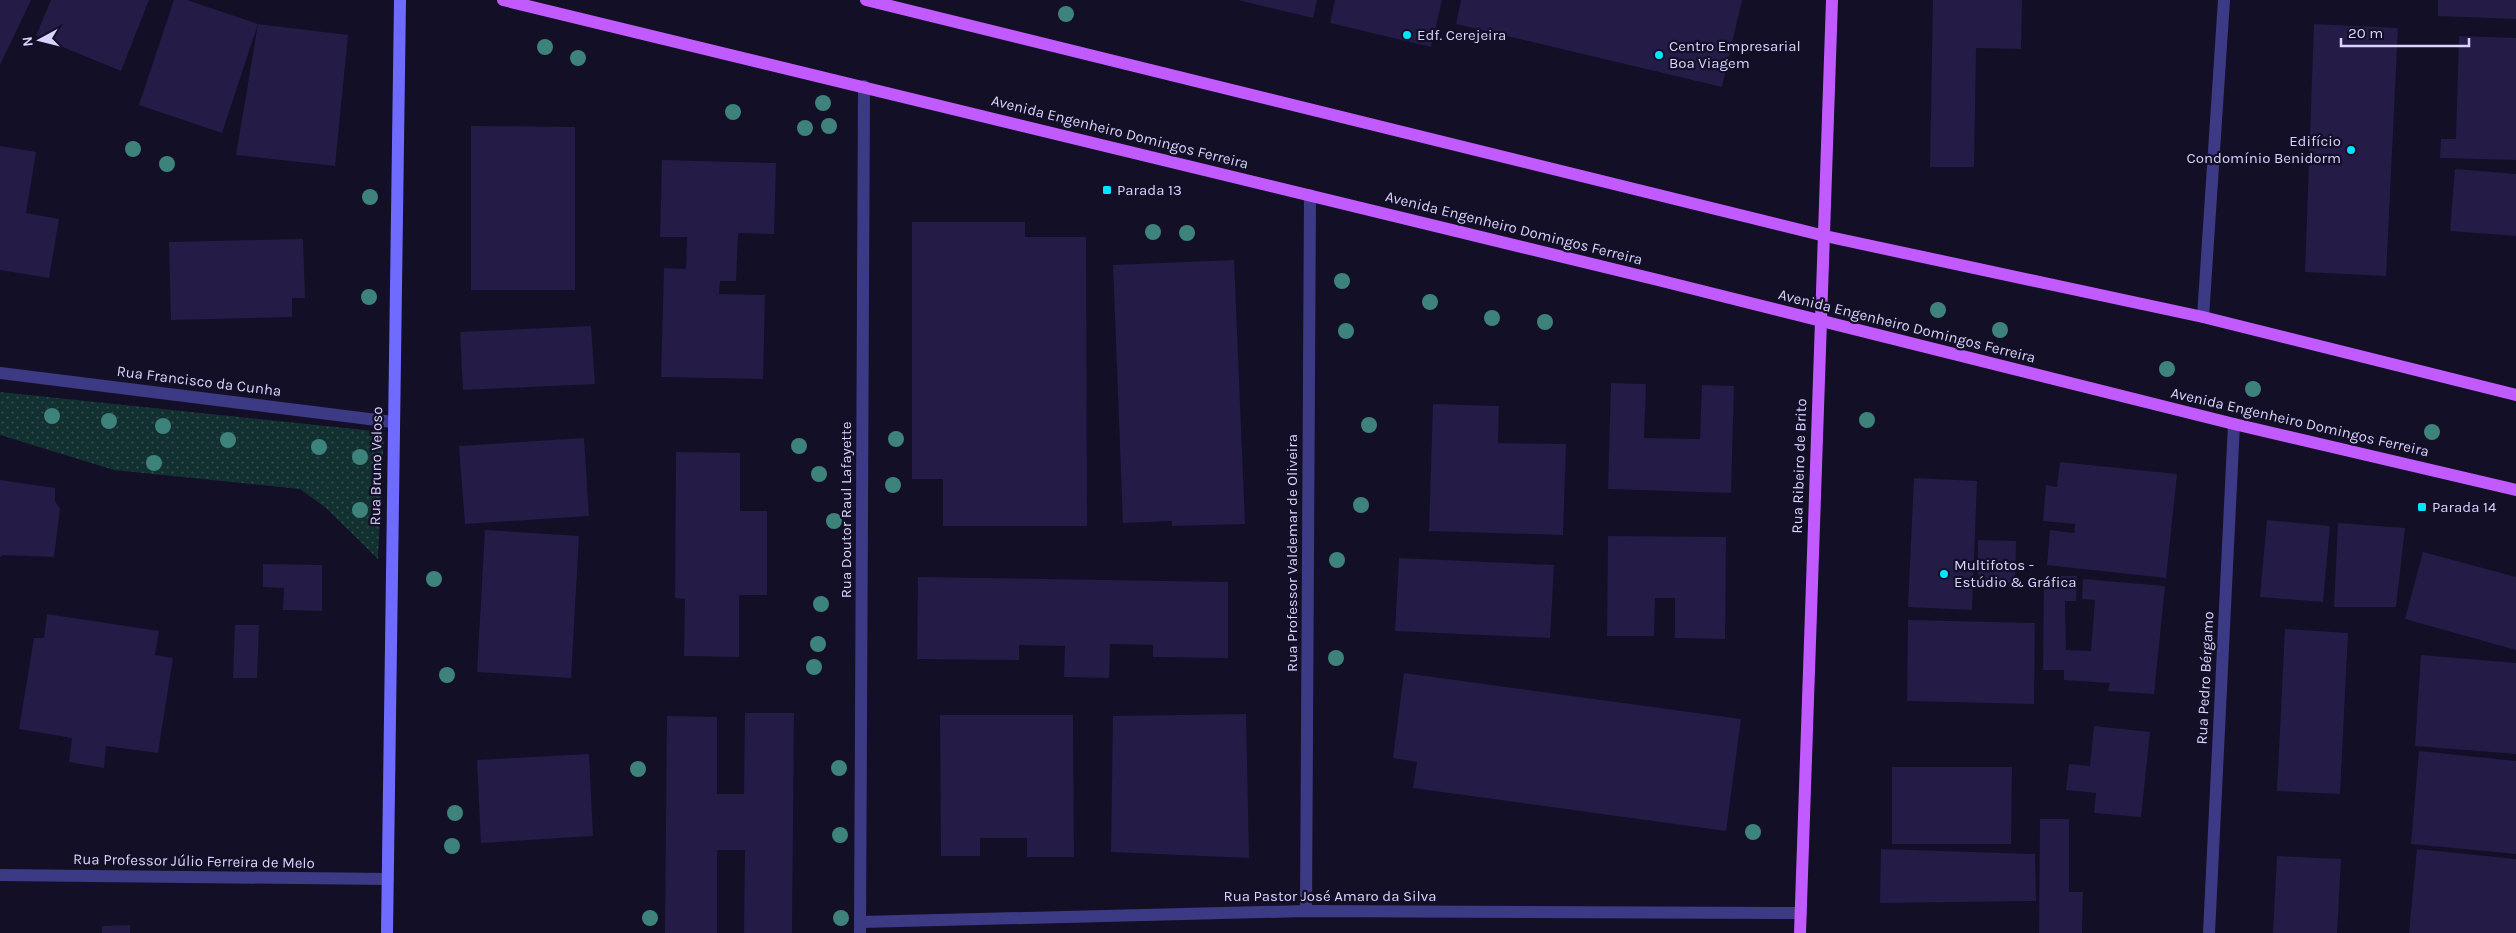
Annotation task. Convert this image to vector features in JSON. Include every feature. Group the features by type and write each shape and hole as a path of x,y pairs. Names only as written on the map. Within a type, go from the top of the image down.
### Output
{"main road":[{"name":"Avenida Engenheiro Domingos Ferreira","path":"503,0 1310,195 2234,424 2516,490"},
{"path":"866,0 1825,236 2203,317 2516,395"},
{"name":"Rua Ribeiro de Brito","path":"1800,933 1832,0"}],"street":[{"name":"Rua Bruno Veloso","path":"387,933 400,0"},
{"path":"2203,317 2224,0"},
{"name":"Rua Doutor Raul Lafayette","path":"860,927 864,86"},
{"name":"Rua Professor Valdemar de Oliveira","path":"1306,911 1310,195"},
{"name":"Rua Francisco da Cunha","path":"0,373 393,422"},
{"name":"Rua Pedro Bérgamo","path":"2209,933 2234,424"},
{"name":"Rua Professor Júlio Ferreira de Melo","path":"0,875 388,879"},
{"name":"Rua Pastor José Amaro da Silva","path":"860,927 1306,911 1801,913"}],"green space":[{"path":"0,392 384,432 378,559 326,508 300,489 114,470 0,435"}],"building":[{"path":"0,0 31,0 0,65"},
{"path":"51,0 149,0 121,71 36,36"},
{"path":"174,0 187,0 258,24 222,133 139,105"},
{"path":"1238,0 1317,0 1313,18"},
{"name":"Edf. Cerejeira","path":"1335,0 1442,0 1431,47 1330,23"},
{"name":"Centro Empresarial Boa Viagem","path":"1461,0 1742,0 1722,87 1456,24"},
{"path":"1933,0 2022,0 2021,49 1976,48 1974,167 1930,167"},
{"path":"2438,0 2516,0 2516,19 2438,16"},
{"path":"258,24 348,35 335,166 236,155"},
{"name":"Edifício Condomínio Benidorm","path":"2314,24 2398,28 2386,276 2305,272"},
{"path":"2459,36 2516,38 2516,160 2440,158 2441,139 2456,139"},
{"path":"471,126 575,127 575,290 471,290"},
{"path":"0,146 36,152 26,213 59,219 49,278 0,270"},
{"path":"662,160 776,163 774,234 738,233 736,281 720,281 719,294 765,295 763,379 661,377 664,268 686,269 687,237 660,237"},
{"path":"2455,169 2516,174 2516,236 2450,231"},
{"path":"912,222 1025,222 1025,237 1086,237 1087,526 943,526 943,479 912,479"},
{"path":"303,239 305,298 292,298 292,317 171,320 169,242"},
{"path":"1234,260 1245,524 1172,526 1172,521 1123,523 1113,265"},
{"path":"591,326 595,384 463,390 460,332"},
{"path":"1611,383 1646,384 1644,438 1700,439 1702,385 1734,386 1731,493 1608,489"},
{"path":"1433,404 1499,406 1498,443 1566,444 1563,535 1429,531"},
{"path":"584,438 589,516 465,524 459,446"},
{"path":"676,452 740,453 740,511 767,511 767,595 739,595 739,657 684,656 685,599 675,598"},
{"path":"2060,462 2177,474 2166,578 2047,565 2050,530 2074,533 2075,524 2043,521 2046,485 2057,487"},
{"path":"1914,478 1977,481 1972,610 1908,607"},
{"path":"0,480 55,488 55,501 60,509 54,557 3,555 0,557"},
{"path":"2267,520 2330,526 2323,602 2260,597"},
{"path":"2338,523 2405,528 2396,607 2334,607"},
{"path":"485,530 579,536 571,678 477,672"},
{"path":"1608,536 1726,537 1725,639 1675,638 1675,598 1655,598 1654,636 1607,636"},
{"path":"1978,540 2016,541 2015,583 1978,583"},
{"path":"2423,552 2516,577 2516,650 2405,619"},
{"path":"1399,558 1554,565 1550,638 1395,631"},
{"path":"263,564 322,565 322,611 283,610 284,588 263,587"},
{"path":"2044,576 2077,576 2076,601 2065,601 2066,650 2091,651 2095,600 2082,599 2083,579 2165,586 2154,694 2108,691 2110,683 2064,680 2064,670 2043,670"},
{"path":"918,577 1228,582 1228,658 1153,657 1153,645 1110,644 1109,678 1064,677 1065,646 1019,645 1019,660 917,659"},
{"path":"47,614 159,631 155,655 173,658 158,753 106,746 104,768 69,762 72,738 19,729 34,638 44,638"},
{"path":"1908,620 2035,623 2034,704 1907,701"},
{"path":"235,625 259,625 257,678 233,678"},
{"path":"2285,629 2348,633 2340,794 2277,791"},
{"path":"2421,655 2516,663 2516,754 2415,746"},
{"path":"1404,673 1741,719 1726,831 1413,788 1417,762 1393,758"},
{"path":"745,713 794,713 792,933 744,933 745,850 717,850 717,933 665,933 667,716 717,717 717,794 744,794"},
{"path":"1246,714 1249,858 1111,852 1113,716"},
{"path":"940,715 1073,715 1074,857 1027,857 1027,838 980,838 980,856 941,856"},
{"path":"2094,726 2150,732 2141,817 2094,813 2096,793 2066,790 2069,764 2090,766"},
{"path":"2419,751 2516,761 2516,854 2411,844"},
{"path":"589,754 593,836 481,843 477,760"},
{"path":"1892,767 2012,767 2011,844 1892,844"},
{"path":"2040,819 2069,819 2069,892 2083,892 2082,933 2039,933"},
{"path":"1881,849 2035,854 2036,901 1880,903"},
{"path":"2417,849 2516,859 2516,933 2409,933"},
{"path":"2277,856 2341,859 2337,933 2273,933"},
{"path":"130,925 130,933 102,933 102,926"}],"place":[{"name":"Edf. Cerejeira","path":"1407,35"},
{"name":"Centro Empresarial Boa Viagem","path":"1659,55"},
{"name":"Edifício Condomínio Benidorm","path":"2351,150"},
{"name":"Parada 13","path":"1107,190"},
{"name":"Parada 14","path":"2422,507"},
{"name":"Multifotos - Estúdio & Gráfica","path":"1944,574"}]}
